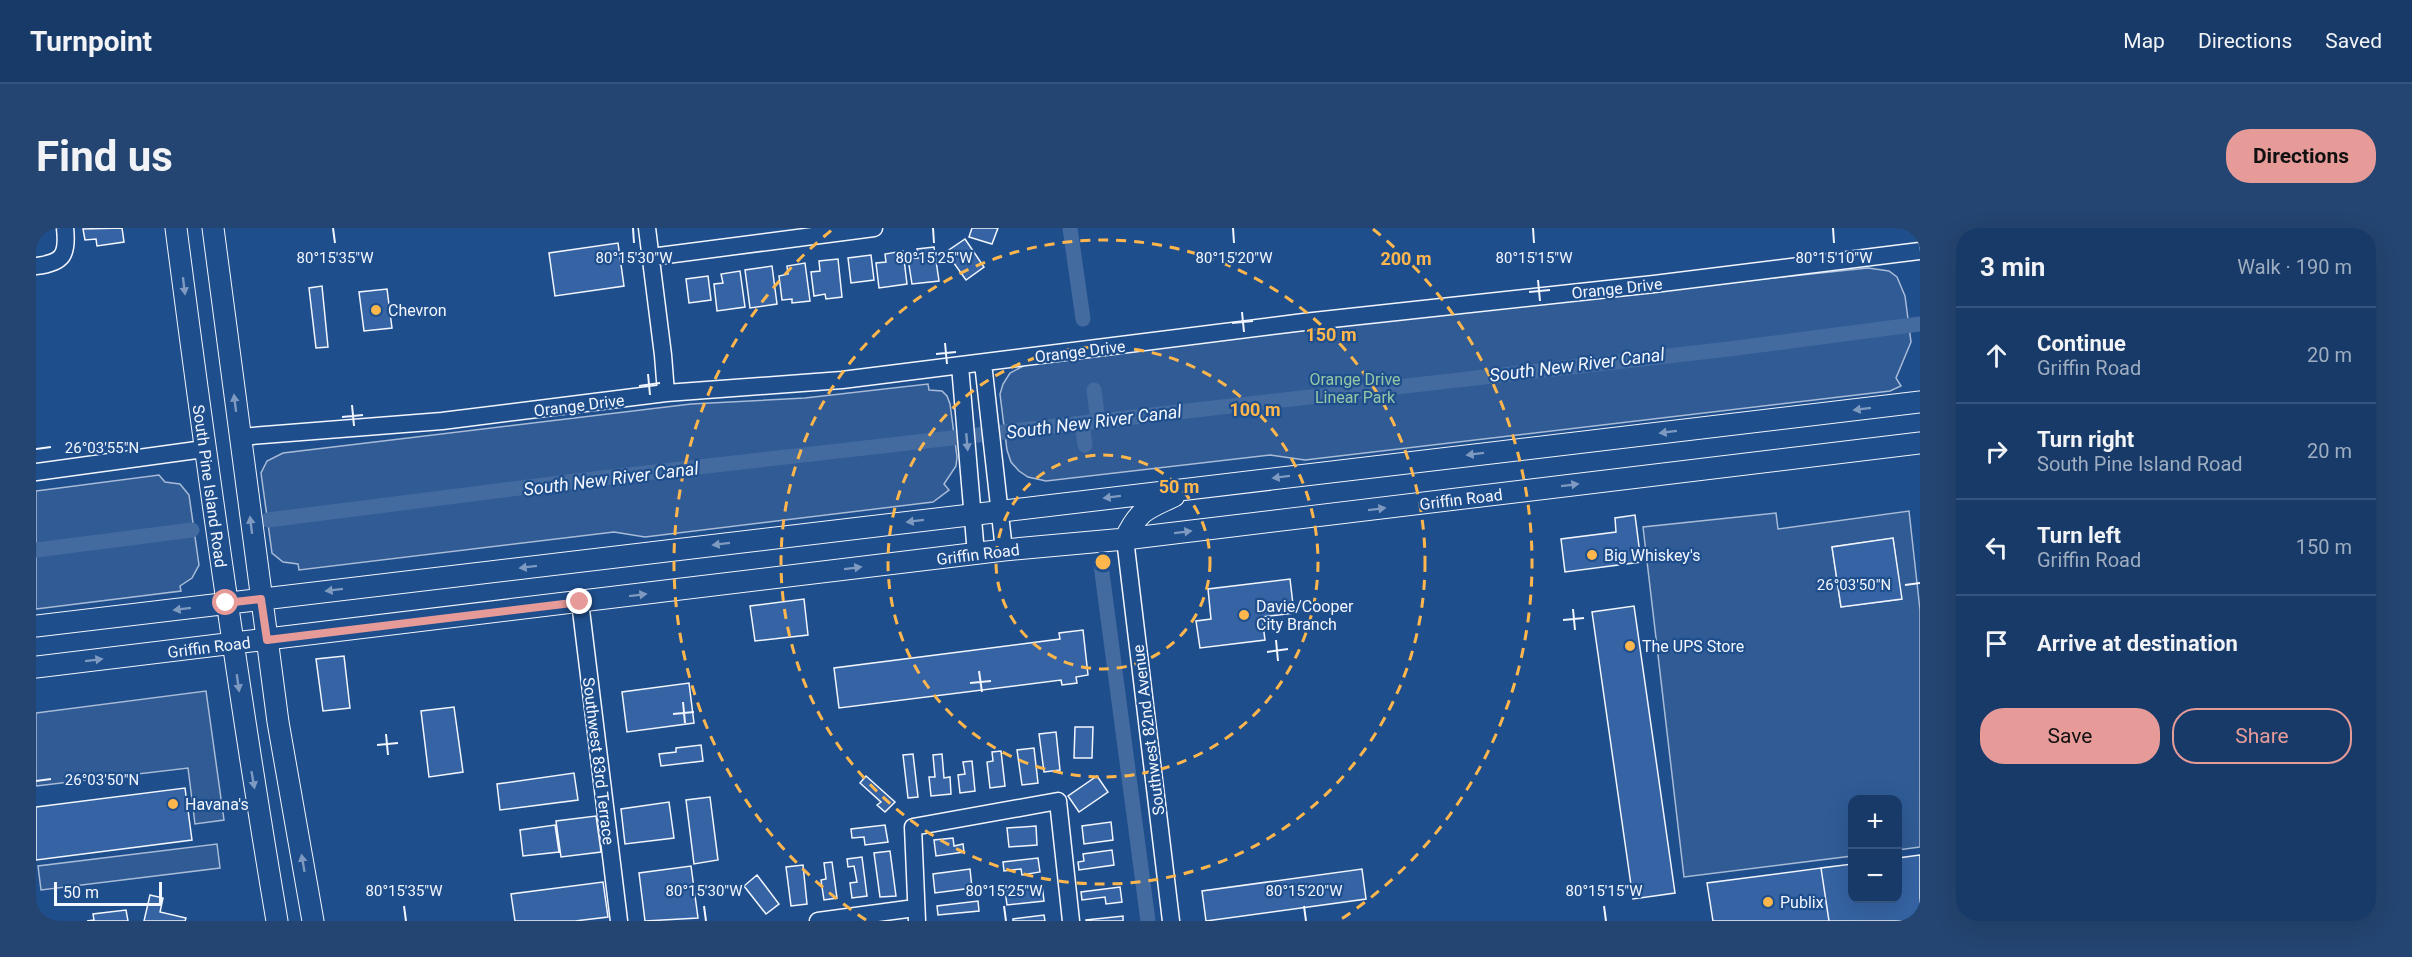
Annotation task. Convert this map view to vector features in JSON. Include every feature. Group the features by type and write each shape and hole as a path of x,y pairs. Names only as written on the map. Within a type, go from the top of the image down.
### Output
{"main road":[{"name":"South Pine Island Road","path":"176,228 222,577 277,921"},
{"path":"213,228 278,722 313,921"},
{"path":"36,626 1920,402"},
{"name":"Griffin Road","path":"36,667 1004,550 1125,539 1920,443"},
{"path":"1125,539 1136,518 1147,508 1191,488"}],"street":[{"path":"36,266 53,264 61,259 65,250 64,228"},
{"path":"647,228 666,393"},
{"path":"651,256 874,228"},
{"name":"Orange Drive","path":"240,438 453,420 666,393 842,380 1304,322 1654,284 1920,251"},
{"path":"983,363 1004,550"},
{"path":"960,366 976,554"},
{"path":"36,472 204,449"},
{"name":"Southwest 82nd Avenue","path":"1125,539 1171,921"},
{"name":"Southwest 83rd Terrace","path":"580,602 619,921"},
{"path":"818,921 916,915 913,827 1058,801 1071,921"}],"shaded area":[{"name":"Orange Drive Linear Park","path":"1868,268 1889,271 1897,277 1905,296 1911,342 1896,378 1901,386 1890,391 1305,460 1270,455 1046,481 1028,477 1019,471 1011,462 1007,450 1000,394 1010,373 1027,364 1321,326"},
{"path":"928,384 929,390 942,391 947,396 957,457 956,466 944,484 949,490 933,502 645,537 614,532 299,570 298,564 283,562 272,553 261,473 267,461 283,453 691,404 805,398"},
{"path":"159,475 165,482 180,484 189,495 199,565 192,578 180,586 181,591 36,609 36,491"},
{"path":"1909,511 1920,610 1920,847 1902,849 1902,795 1848,795 1848,856 1684,877 1643,527 1776,513 1778,529","holes":["1893,538 1901,599 1841,607 1832,547"]},
{"path":"206,691 224,820 195,824 188,768 36,786 36,713"},
{"path":"217,844 220,868 41,890 38,866"}],"building":[{"path":"122,228 124,242 97,246 96,239 85,240 83,229"},
{"path":"972,228 998,228 992,244 969,237"},
{"path":"965,239 984,267 966,280 946,252"},
{"path":"618,243 624,286 555,296 549,253"},
{"path":"934,247 939,281 912,284 908,259 918,258 917,249"},
{"path":"903,251 907,284 879,288 876,263 886,262 885,254"},
{"path":"871,255 874,280 851,283 848,258"},
{"path":"838,259 842,297 826,299 825,294 814,296 811,272 820,271 819,261"},
{"path":"805,263 810,301 792,303 792,299 782,300 779,276 788,274 787,266"},
{"path":"772,266 777,304 750,308 745,270"},
{"path":"740,271 745,307 717,311 714,284 723,283 721,274"},
{"path":"708,276 711,300 689,303 686,279"},
{"path":"322,286 328,347 316,348 309,288"},
{"name":"Chevron","path":"387,289 392,328 364,331 359,292"},
{"path":"1635,515 1641,562 1565,572 1561,539 1616,532 1615,518"},
{"path":"1893,538 1902,599 1841,607 1832,547"},
{"name":"Davie/Cooper City Branch","path":"1290,579 1294,613 1262,617 1265,640 1200,648 1196,621 1211,619 1208,589"},
{"path":"804,599 808,635 755,641 750,606"},
{"path":"1634,606 1675,893 1633,899 1592,612"},
{"path":"1083,630 1088,675 1076,677 1077,683 1062,685 1061,680 839,708 834,668 1060,639 1059,633"},
{"path":"344,656 350,708 323,711 316,659"},
{"path":"689,683 694,723 627,732 622,692"},
{"path":"454,707 463,772 429,777 421,711"},
{"path":"1075,727 1093,727 1092,758 1074,758"},
{"path":"1056,732 1060,770 1044,772 1039,734"},
{"path":"701,745 703,761 661,766 659,754 676,752 676,748"},
{"path":"1034,748 1038,783 1022,785 1017,750"},
{"path":"1001,751 1005,786 990,788 987,762 993,761 992,752"},
{"path":"913,754 918,797 908,798 903,755"},
{"path":"942,754 944,778 950,777 951,794 931,796 929,777 935,777 933,755"},
{"path":"972,761 975,791 960,793 958,775 965,774 963,762"},
{"path":"574,773 578,800 500,810 497,784"},
{"path":"866,776 895,802 885,812 877,805 881,802 860,783"},
{"path":"1097,776 1108,792 1079,812 1068,796"},
{"path":"185,788 192,840 36,860 36,807"},
{"path":"710,797 718,860 694,864 686,800"},
{"path":"669,802 674,838 625,844 621,809"},
{"path":"596,816 601,852 561,857 556,821"},
{"path":"1111,822 1113,840 1084,844 1082,826"},
{"path":"555,825 559,852 523,856 520,830"},
{"path":"885,825 888,842 865,845 864,837 852,838 851,829"},
{"path":"1036,826 1037,845 1009,847 1007,828"},
{"path":"953,838 954,846 963,844 964,852 936,856 934,840"},
{"path":"1112,850 1114,865 1079,870 1078,862 1084,861 1083,854"},
{"path":"890,851 896,896 880,897 874,853"},
{"path":"1920,855 1920,921 1829,921 1821,868 1848,865 1848,903 1902,903 1902,857"},
{"path":"862,857 867,896 852,898 850,883 857,882 854,866 848,867 847,859"},
{"path":"1038,858 1040,872 1022,875 1021,869 1004,871 1003,862"},
{"path":"832,862 837,898 824,900 821,880 826,879 824,863"},
{"path":"803,865 807,904 791,906 786,867"},
{"path":"691,866 698,918 645,921 639,873"},
{"name":"Publix","path":"1821,868 1829,921 1713,921 1707,883"},
{"path":"970,869 972,888 935,893 933,874"},
{"path":"1362,869 1366,899 1206,921 1202,891"},
{"path":"757,875 779,904 766,914 744,886"},
{"path":"603,882 608,917 575,921 515,921 511,894"},
{"path":"1042,885 1044,901 1007,905 1005,890"},
{"path":"1120,887 1122,902 1106,904 1105,897 1082,900 1081,892"},
{"path":"150,895 163,898 160,912 186,918 185,921 144,921"},
{"path":"978,901 979,911 938,915 937,906"},
{"path":"126,910 128,921 87,921 94,920 93,914"},
{"path":"1044,915 1045,921 1013,921 1013,919"},
{"path":"1123,916 1123,921 1086,921 1086,920"}],"waterway":[{"path":"1070,228 1083,319"},
{"name":"South New River Canal","path":"268,520 567,482 1729,349 1920,324"},
{"path":"1094,390 1098,421"},
{"path":"1082,423 1085,445"},
{"name":"South New River Canal","path":"36,550 192,530"},
{"path":"1101,565 1148,921"}],"place":[{"name":"Chevron","path":"376,310"},
{"name":"Big Whiskey's","path":"1592,555"},
{"name":"Davie/Cooper City Branch","path":"1244,615"},
{"name":"The UPS Store","path":"1630,646"},
{"name":"Havana's","path":"173,804"},
{"name":"Publix","path":"1768,902"}],"route":[{"path":"226,603 261,599 267,640 580,602"}]}
